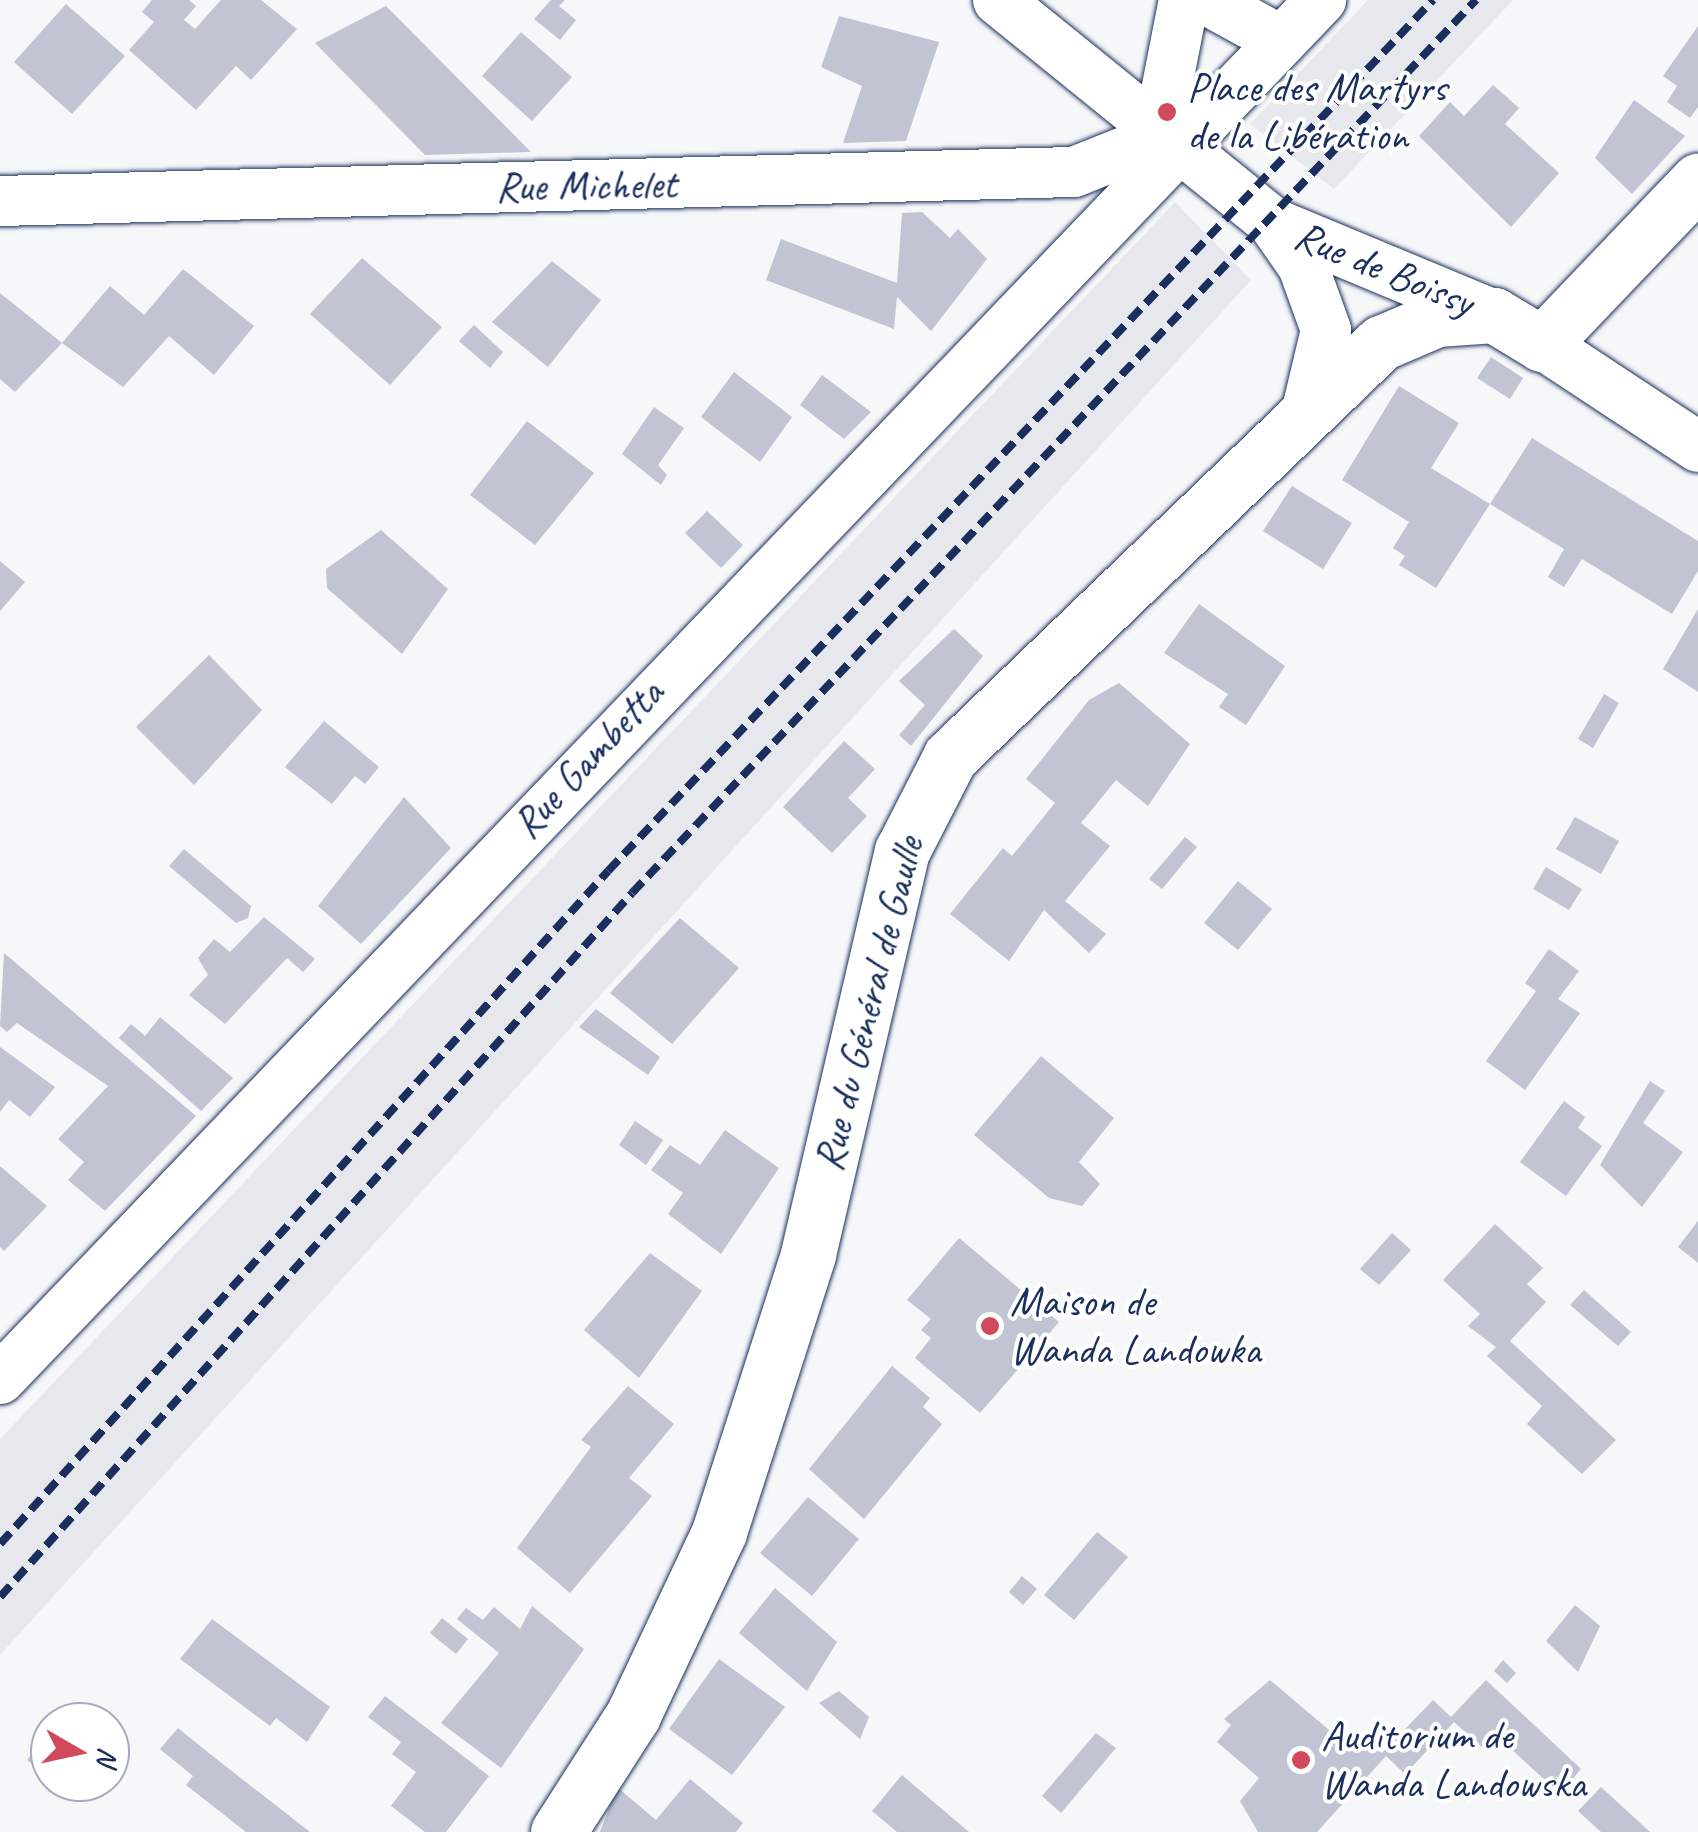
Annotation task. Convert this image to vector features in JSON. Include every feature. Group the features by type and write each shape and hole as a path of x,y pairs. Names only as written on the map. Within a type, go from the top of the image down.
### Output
{"street":[{"name":"Rue de Boissy","path":"998,0 1172,137 1273,223 1303,266 1326,330 1307,410"},
{"path":"1172,137 1184,0"},
{"path":"1207,0 1282,41"},
{"path":"1172,137 1282,41 1321,0"},
{"name":"Rue Michelet","path":"0,201 1074,172 1172,137"},
{"name":"Rue Gambetta","path":"0,1379 1172,137"},
{"path":"1542,344 1698,182"},
{"name":"Rue de Boissy","path":"1273,223 1494,315 1698,447"},
{"name":"Rue de Boissy","path":"1406,327 1494,315"},
{"name":"Rue du Général de Gaulle","path":"558,1832 634,1715 719,1532 808,1254 919,804 950,756 1039,662 1307,410 1406,327"}],"shaded area":[{"path":"1368,0 1513,0 1334,189 1250,124"},
{"path":"1175,202 1251,280 0,1655 0,1439"}],"building":[{"path":"152,0 189,0 196,6 184,20 195,29 221,0 261,0 297,29 251,80 236,66 196,110 129,50 154,22 142,12"},
{"path":"551,0 565,0 559,6 576,20 560,40 534,19"},
{"path":"66,4 125,56 72,114 14,62"},
{"path":"386,6 531,152 425,155 315,43"},
{"path":"839,16 939,42 906,141 843,143 862,86 821,67"},
{"path":"1698,26 1698,107 1690,118 1667,102 1677,86 1663,76"},
{"path":"521,32 572,77 532,121 482,76"},
{"path":"1493,85 1519,108 1505,124 1559,173 1511,227 1419,136 1450,102 1464,116"},
{"path":"1634,100 1685,136 1632,194 1595,158"},
{"path":"922,212 950,238 958,229 987,259 931,331 897,297 894,329 766,280 781,239 897,283 902,213"},
{"path":"362,258 442,327 390,385 310,314"},
{"path":"552,261 601,300 548,367 492,322"},
{"path":"183,269 254,326 214,375 169,336 123,387 62,343 110,286 144,315"},
{"path":"0,293 62,343 15,392 0,379"},
{"path":"474,325 503,352 490,368 459,341"},
{"path":"1491,357 1523,378 1510,399 1477,378"},
{"path":"734,372 792,417 760,462 701,417"},
{"path":"822,375 871,412 844,439 800,405"},
{"path":"1399,386 1459,423 1431,468 1490,504 1436,588 1399,565 1405,556 1393,548 1409,522 1342,480"},
{"path":"654,407 684,428 658,465 667,475 661,485 622,454"},
{"path":"527,421 594,473 535,545 470,495"},
{"path":"1532,438 1698,541 1698,571 1672,614 1582,559 1564,587 1548,577 1564,549 1490,504"},
{"path":"1292,486 1352,523 1323,569 1263,531"},
{"path":"707,511 743,545 721,568 685,533"},
{"path":"381,530 448,589 402,654 327,588 326,569"},
{"path":"0,561 25,582 0,611"},
{"path":"1199,604 1285,666 1246,725 1219,707 1228,694 1164,653"},
{"path":"1698,609 1698,692 1663,669"},
{"path":"954,629 983,656 911,746 899,735 925,705 899,681"},
{"path":"209,655 262,710 194,785 136,727"},
{"path":"1119,683 1190,744 1148,806 1116,780 1081,823 1110,846 1065,901 1106,934 1089,953 1044,910 1009,961 950,914 1003,848 1012,856 1055,803 1026,779 1089,700"},
{"path":"1604,694 1619,703 1593,748 1578,739"},
{"path":"324,721 379,767 365,784 355,776 332,804 285,767"},
{"path":"844,741 875,769 848,798 867,816 832,853 783,807"},
{"path":"404,797 451,848 361,944 318,906"},
{"path":"1575,817 1619,841 1601,874 1556,849"},
{"path":"1185,837 1197,847 1162,889 1149,879"},
{"path":"184,849 251,906 248,918 236,923 169,866"},
{"path":"1546,867 1582,889 1569,910 1533,889"},
{"path":"1238,881 1272,909 1238,950 1204,923"},
{"path":"264,917 315,959 303,972 287,958 225,1024 189,995 208,975 198,958 214,939 230,952"},
{"path":"680,918 739,968 672,1044 610,993"},
{"path":"1549,949 1579,971 1558,999 1580,1013 1525,1090 1486,1061 1536,991 1525,983"},
{"path":"4,953 196,1116 105,1211 68,1180 84,1162 58,1139 108,1086 17,1023 7,1032 0,1026"},
{"path":"596,1009 660,1057 648,1075 579,1027"},
{"path":"160,1017 233,1078 201,1111 119,1038 131,1024 145,1036"},
{"path":"0,1047 55,1087 30,1117 9,1100 0,1112"},
{"path":"1041,1056 1114,1118 1079,1162 1100,1184 1082,1206 1049,1198 974,1135"},
{"path":"1650,1081 1665,1091 1643,1123 1683,1152 1642,1207 1600,1165"},
{"path":"1564,1101 1585,1117 1578,1128 1602,1146 1566,1196 1520,1162"},
{"path":"635,1121 663,1140 646,1165 619,1145"},
{"path":"725,1130 779,1168 721,1254 668,1214 683,1193 651,1170 670,1145 700,1165"},
{"path":"0,1166 47,1206 4,1251 0,1247"},
{"path":"1698,1221 1698,1263 1678,1247"},
{"path":"1495,1224 1543,1268 1527,1284 1546,1302 1510,1341 1616,1440 1582,1474 1527,1424 1542,1406 1487,1356 1496,1347 1468,1326 1480,1314 1443,1280"},
{"path":"1392,1233 1411,1250 1379,1285 1360,1269"},
{"name":"Maison de Wanda Landowka","path":"959,1238 1059,1322 980,1413 915,1358 931,1338 921,1330 931,1319 907,1300"},
{"path":"650,1253 702,1291 639,1378 584,1330"},
{"path":"1584,1290 1631,1332 1618,1346 1570,1305"},
{"path":"892,1366 930,1398 923,1407 942,1424 864,1519 809,1469"},
{"path":"628,1386 674,1424 629,1478 652,1496 570,1593 517,1548 591,1447 581,1440"},
{"path":"808,1497 859,1539 812,1596 760,1553"},
{"path":"1097,1532 1128,1557 1074,1620 1044,1595"},
{"path":"1022,1576 1037,1589 1023,1605 1009,1592"},
{"path":"775,1588 837,1642 807,1691 739,1633"},
{"path":"1575,1605 1600,1626 1578,1672 1546,1641"},
{"path":"532,1606 584,1649 501,1768 441,1723 499,1653 457,1619 466,1608 483,1620 494,1607 520,1629"},
{"path":"442,1618 468,1639 456,1654 430,1633"},
{"path":"212,1619 330,1707 307,1742 276,1718 270,1726 180,1659"},
{"path":"719,1659 785,1707 732,1775 669,1729"},
{"path":"1503,1660 1516,1673 1507,1683 1494,1671"},
{"path":"1270,1680 1354,1751 1365,1739 1382,1753 1433,1700 1451,1717 1486,1680 1581,1769 1560,1794 1497,1736 1484,1749 1454,1722 1405,1774 1386,1756 1317,1832 1258,1832 1240,1801 1259,1778 1217,1742 1231,1725 1224,1719"},
{"path":"839,1691 869,1717 860,1739 819,1703"},
{"path":"385,1696 489,1776 446,1832 425,1832 391,1806 416,1772 392,1754 401,1742 368,1717"},
{"path":"178,1728 310,1832 246,1832 186,1785 193,1776 160,1749"},
{"path":"1096,1733 1116,1748 1061,1813 1042,1796"},
{"path":"902,1775 969,1832 897,1832 872,1811"},
{"path":"690,1779 743,1823 736,1832 600,1832 617,1787 656,1820"},
{"path":"1601,1787 1650,1832 1601,1832 1578,1811"}],"railway":[{"path":"0,1544 608,871 1433,0"},
{"path":"0,1597 632,893 1476,0"}],"place":[{"name":"Place des Martyrs de la Libération","path":"1167,112"},
{"name":"Maison de Wanda Landowka","path":"990,1326"},
{"name":"Auditorium de Wanda Landowska","path":"1301,1760"}]}
